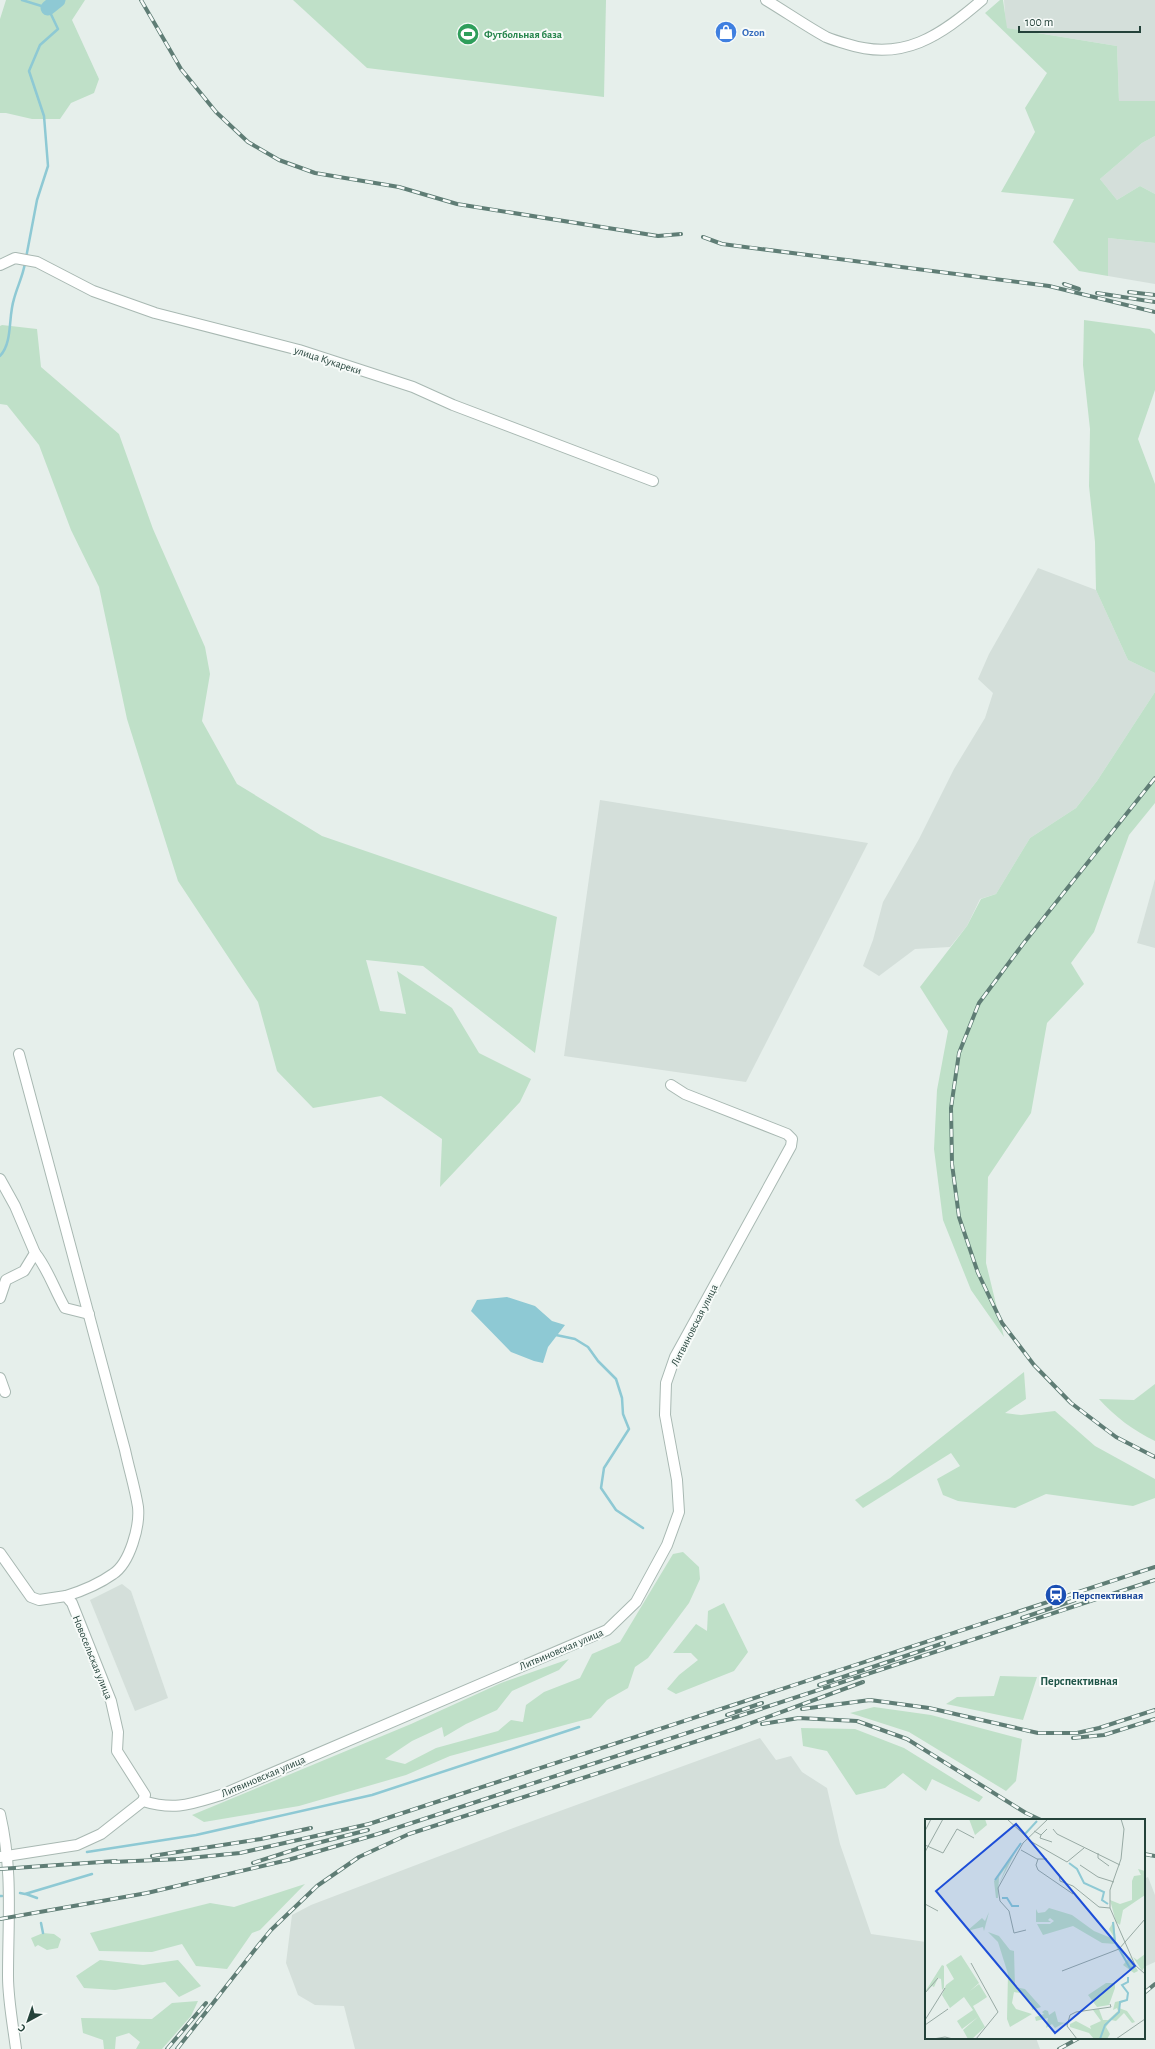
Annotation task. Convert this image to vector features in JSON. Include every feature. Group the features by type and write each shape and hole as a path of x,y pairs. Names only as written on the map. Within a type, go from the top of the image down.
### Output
{"street":[{"path":"766,0 827,38 858,48 878,51 900,49 929,40 982,0"},
{"name":"улица Кукареки","path":"0,265 15,258 37,262 93,290 155,313 299,350 413,388 453,405 653,481"},
{"path":"0,1553 31,1597 39,1600 66,1596 83,1591 114,1574 124,1562 135,1537 138,1508 125,1450 20,1054"},
{"name":"Литвиновская улица","path":"143,1801 161,1806 184,1806 221,1795 607,1630 636,1602 667,1545 679,1512 677,1480 665,1415 666,1383 675,1357 791,1146 792,1139 787,1134 685,1094 671,1085"},
{"path":"0,1179 35,1253 44,1264 55,1291 65,1308 89,1314"},
{"path":"0,1298 6,1280 24,1270 35,1253"},
{"path":"0,1378 5,1392"},
{"name":"Новосельская улица","path":"66,1596 72,1603 112,1701 118,1732 117,1751 145,1795 143,1801"},
{"path":"4,1856 77,1845 101,1834 143,1801"},
{"path":"0,1814 10,1917 8,1977 16,2049"}],"shaded area":[{"path":"1004,0 1155,0 1155,101 1119,101 1117,46 1006,28"},
{"path":"1155,136 1155,194 1140,186 1117,200 1100,179 1142,143"},
{"path":"1108,238 1155,243 1155,284 1108,276"},
{"path":"1038,568 1096,590 1128,660 1155,673 1155,692 1097,781 1076,808 1030,838 996,894 980,899 967,926 950,947 915,949 879,976 863,966 873,940 883,902 919,839 954,769 985,718 993,693 978,679 989,654"},
{"path":"600,800 868,843 746,1082 564,1056"},
{"path":"1155,879 1155,948 1137,943"},
{"path":"122,1584 131,1591 168,1698 135,1711 90,1600"},
{"path":"760,1738 776,1760 791,1756 802,1772 827,1788 840,1844 871,1934 925,1942 925,2039 1036,2039 1040,2049 355,2049 344,2006 315,2005 298,1995 286,1963 292,1915 311,1905 516,1827"},
{"path":"1148,1877 1155,1895 1155,1962 1145,1967 1145,1878"}],"green space":[{"path":"6,0 85,0 72,20 99,79 94,93 71,103 60,119 32,119 0,113 0,19"},
{"name":"Футбольная база","path":"293,0 606,0 604,97 367,68"},
{"path":"1000,0 1003,0 1007,28 1117,46 1119,101 1155,101 1155,136 1142,143 1100,179 1117,200 1140,186 1155,194 1155,243 1108,238 1108,276 1079,271 1053,242 1074,199 1001,192 1035,132 1025,108 1047,73 985,13"},
{"path":"1084,320 1150,329 1155,334 1155,390 1138,439 1155,484 1155,673 1128,660 1096,590 1095,542 1089,486 1090,429 1083,365"},
{"path":"0,326 37,329 41,367 119,434 153,529 205,647 210,674 202,721 237,784 322,836 557,917 535,1053 423,966 366,960 380,1011 406,1014 397,971 452,1008 479,1053 531,1079 520,1102 440,1187 442,1139 381,1096 313,1108 277,1071 258,1002 178,881 127,719 99,587 71,530 39,445 7,405 0,404"},
{"path":"1155,692 1155,803 1129,835 1094,932 1071,963 1084,984 1047,1023 1031,1113 988,1177 986,1263 1004,1337 971,1290 943,1220 934,1149 937,1090 948,1031 920,987 967,926 981,899 996,894 1030,838 1076,808 1097,781"},
{"path":"1024,1372 1026,1399 1005,1413 1021,1415 1055,1411 1095,1446 1155,1479 1155,1498 1133,1506 1046,1494 1015,1508 958,1501 943,1495 937,1479 960,1466 951,1453 863,1508 855,1500 890,1478"},
{"path":"1155,1384 1155,1441 1125,1423 1099,1399 1134,1400"},
{"path":"683,1552 699,1567 700,1579 689,1603 648,1658 635,1667 628,1688 607,1700 591,1718 450,1756 406,1775 299,1806 204,1822 192,1815 411,1724 501,1683 569,1659 559,1670 512,1691 497,1710 466,1724 444,1737 442,1727 412,1741 385,1759 405,1764 436,1748 498,1731 511,1720 523,1722 526,1705 544,1692 580,1678 592,1654 620,1642 673,1554"},
{"path":"724,1603 748,1652 734,1671 676,1694 667,1689 679,1675 698,1660 691,1653 673,1653 696,1624 707,1631 708,1611"},
{"path":"1000,1676 1037,1677 1023,1720 946,1704 957,1697 994,1696"},
{"path":"874,1707 931,1715 1022,1739 1016,1781 1006,1791 909,1732 850,1713"},
{"path":"801,1728 855,1729 904,1748 983,1797 979,1802 932,1779 926,1791 903,1773 885,1788 856,1795 827,1751 803,1746"},
{"path":"305,1884 260,1930 252,1933 227,1969 196,1966 182,1944 152,1952 99,1951 90,1933 210,1903 234,1907"},
{"path":"43,1933 54,1934 61,1939 58,1948 47,1950 38,1945 35,1947 31,1938"},
{"path":"100,1960 143,1965 178,1960 201,1986 179,1997 165,1982 115,1990 84,1988 76,1976"},
{"path":"198,2001 191,2016 162,2049 136,2049 140,2042 129,2033 116,2037 115,2049 104,2049 103,2040 83,2033 81,2018 152,2019 172,2003"}],"water":[{"path":"507,1297 535,1306 552,1321 565,1325 548,1347 543,1363 511,1352 471,1311 477,1300"}],"waterway":[{"path":"22,0 48,8 58,29 40,45 29,71 44,116 48,166 37,200 26,258"},
{"path":"48,8 58,0"},
{"path":"0,356 9,337 12,306 25,263"},
{"path":"556,1335 575,1339 588,1347 598,1361 616,1379 622,1398 623,1414 629,1429 604,1468 601,1488 616,1510 643,1528"},
{"path":"87,1852 196,1835 372,1795 579,1727"},
{"path":"20,1893 25,1894 92,1874"},
{"path":"26,1894 37,1898"},
{"path":"41,1923 43,1933"}],"railway":[{"path":"141,0 181,69 216,112 248,142 279,160 315,173 399,187 457,204 658,236 681,234"},
{"path":"703,237 722,244 1049,286 1155,312"},
{"path":"1064,284 1079,289"},
{"path":"1129,292 1155,295"},
{"path":"1097,293 1155,302"},
{"path":"1155,778 1023,944 979,1003 959,1053 951,1108 952,1164 959,1217 978,1273 1002,1323 1034,1365 1071,1403 1116,1437 1155,1457"},
{"path":"112,1862 179,1859 240,1853 369,1824 1155,1567"},
{"path":"0,1919 147,1893 288,1860 378,1834 1155,1580"},
{"path":"1022,1618 1075,1600"},
{"path":"819,1685 944,1643"},
{"path":"177,2049 271,1930 317,1886 359,1857 409,1834 738,1728 863,1682"},
{"path":"802,1709 870,1700 929,1708 1038,1733 1077,1733 1099,1728 1155,1710"},
{"path":"727,1715 762,1703"},
{"path":"762,1724 799,1718 857,1721 907,1739 1026,1813 1039,1819"},
{"path":"1073,1738 1104,1735 1155,1719"},
{"path":"152,1856 261,1839 311,1828"},
{"path":"298,1848 368,1830"},
{"path":"253,1863 303,1847"},
{"path":"1145,1854 1155,1856"},
{"path":"0,1869 116,1861"},
{"path":"1145,1992 1155,1984"},
{"path":"167,2049 206,2003"},
{"path":"1059,2049 1077,2039"}],"place":[{"name":"Ozon","path":"726,32"},
{"name":"Футбольная база","path":"468,34"},
{"name":"Перспективная","path":"1056,1595"}],"district":[{"name":"Перспективная","path":"1079,1681"}]}
